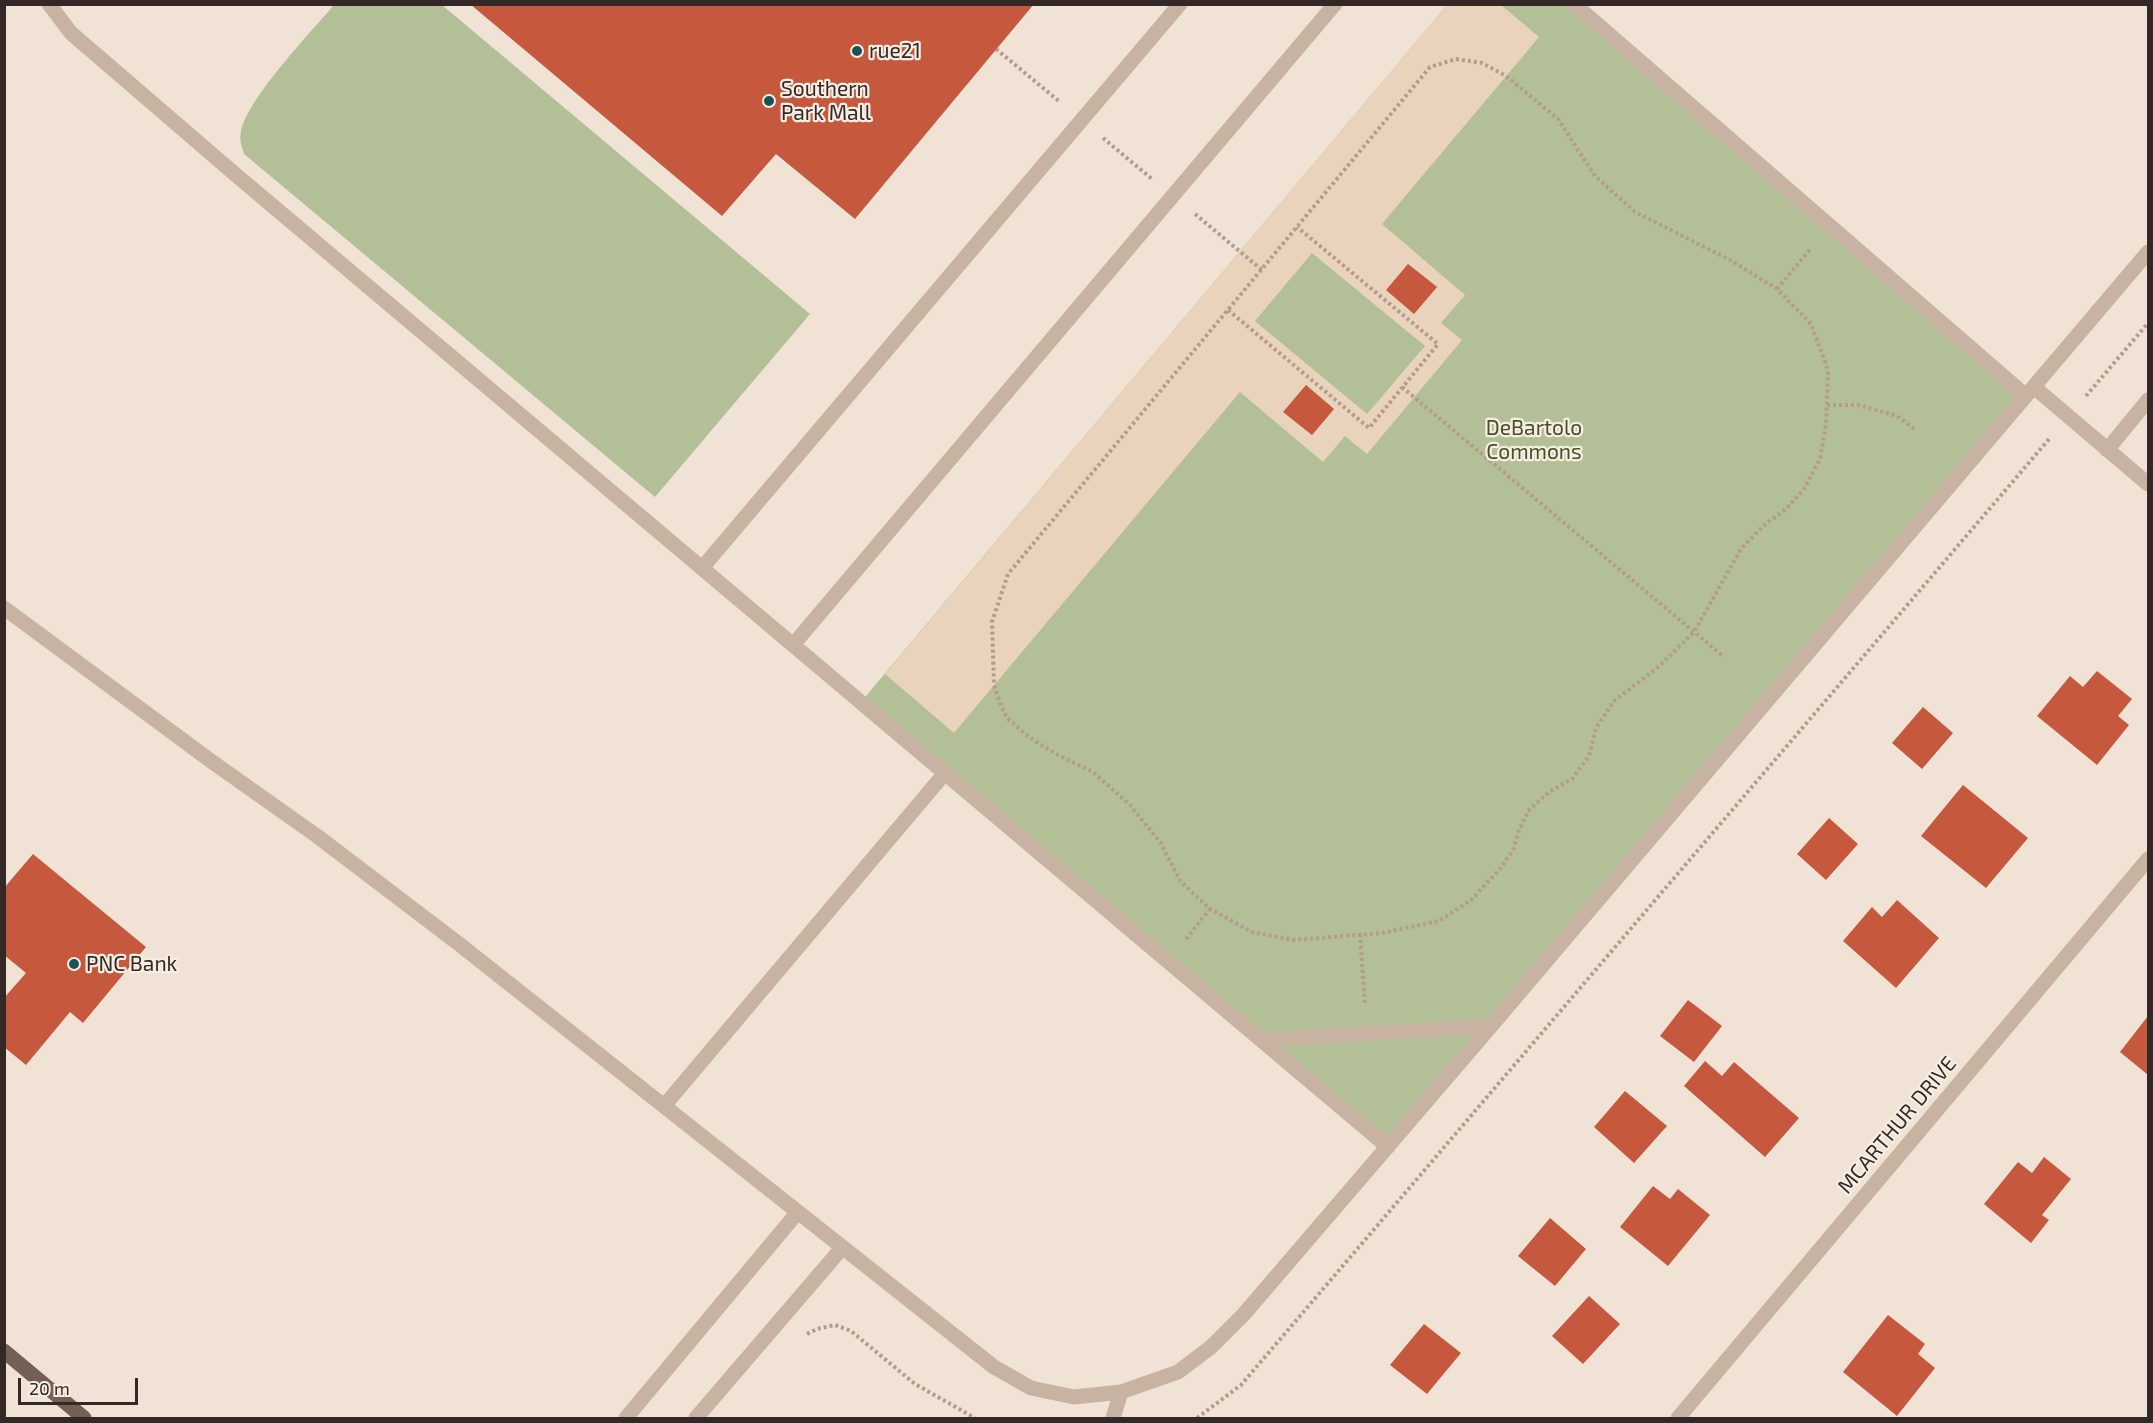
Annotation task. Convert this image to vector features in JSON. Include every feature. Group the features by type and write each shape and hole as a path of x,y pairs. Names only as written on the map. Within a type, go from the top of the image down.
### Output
{"main road":[{"path":"4,1351 75,1416"}],"street":[{"path":"49,4 71,33 130,84 1388,1147"},
{"path":"702,568 1180,4"},
{"path":"793,645 1335,4"},
{"path":"1574,4 1830,226 2030,392 2148,484"},
{"path":"4,608 317,836 468,951 994,1367 1031,1388 1074,1397 1121,1392 1178,1372 1211,1347 1244,1314 2148,252"},
{"path":"2107,450 2148,400"},
{"path":"664,1106 945,773"},
{"name":"MCARTHUR DRIVE","path":"1678,1419 2148,859"},
{"path":"1261,1040 1491,1026"},
{"path":"626,1419 797,1213"},
{"path":"696,1419 842,1248"},
{"path":"1113,1419 1121,1392"}],"path":[{"path":"996,48 1262,270"},
{"path":"1456,59 1482,63 1506,76 1558,119 1595,176 1635,212 1732,261 1777,289 1811,324 1828,370 1826,425 1820,459 1804,489 1786,509 1763,526 1741,549 1694,632 1657,668 1614,701 1596,728 1589,756 1572,779 1549,792 1529,810 1519,830 1514,848 1500,868 1471,900 1439,921 1382,933 1293,940 1252,932 1210,909 1181,882 1160,842 1130,805 1093,772 1056,754 1029,737 1007,718 994,686 992,622 1008,574 1262,270 1430,67 1456,59"},
{"path":"1777,289 1830,226"},
{"path":"1228,310 1369,428 1438,344 1297,227"},
{"path":"2085,398 2148,324"},
{"path":"1402,387 1724,657"},
{"path":"1827,405 1858,405 1897,416 1916,430"},
{"path":"1197,1419 1241,1385 2044,446"},
{"path":"1168,961 1210,909"},
{"path":"1360,934 1368,1034"},
{"path":"806,1335 817,1329 835,1325 851,1331 915,1384 975,1419"}],"green space":[{"path":"334,5 442,5 810,314 655,497 244,154 241,132 255,102 281,66"},
{"name":"DeBartolo Commons","path":"1447,5 1574,5 2026,396 1388,1147 861,702"}],"shaded area":[{"path":"1447,5 1501,5 1539,37 1382,224 1465,295 1441,323 1462,340 1367,454 1345,436 1323,462 1240,392 954,733 885,674","holes":["1312,253 1425,346 1367,414 1255,321","1408,264 1437,287 1414,314 1387,290","1306,385 1334,409 1312,435 1284,412"]}],"building":[{"name":"Southern Park Mall","path":"470,4 1034,4 855,219 776,154 722,216"},
{"path":"1408,264 1437,287 1414,314 1386,290"},
{"path":"1306,385 1334,409 1312,435 1283,412"},
{"path":"2097,671 2132,699 2118,716 2129,725 2097,765 2037,716 2070,676 2083,687"},
{"path":"1923,707 1953,733 1922,769 1892,743"},
{"path":"1963,785 2028,838 1986,888 1921,836"},
{"path":"1829,818 1858,844 1826,880 1797,854"},
{"name":"PNC Bank","path":"33,854 146,947 83,1023 70,1012 26,1065 4,1047 4,998 26,973 4,955 4,888"},
{"path":"1897,900 1939,938 1896,988 1843,941 1872,907 1882,917"},
{"path":"1688,1000 1722,1026 1694,1062 1660,1036"},
{"path":"2148,1016 2148,1075 2120,1052"},
{"path":"1705,1061 1722,1076 1734,1062 1799,1118 1765,1157 1684,1086"},
{"path":"1625,1091 1667,1126 1634,1163 1594,1127"},
{"path":"2044,1157 2071,1179 2042,1215 2049,1220 2031,1243 1984,1204 2018,1162 2032,1173"},
{"path":"1653,1186 1670,1199 1678,1189 1710,1215 1668,1266 1620,1227"},
{"path":"1550,1218 1586,1249 1555,1286 1518,1256"},
{"path":"1589,1296 1620,1324 1583,1364 1552,1336"},
{"path":"1888,1315 1925,1344 1918,1354 1935,1368 1897,1416 1843,1372"},
{"path":"1424,1324 1461,1353 1427,1394 1390,1365"}],"place":[{"name":"rue21","path":"857,51"},
{"name":"Southern Park Mall","path":"769,101"},
{"name":"PNC Bank","path":"74,964"}]}
